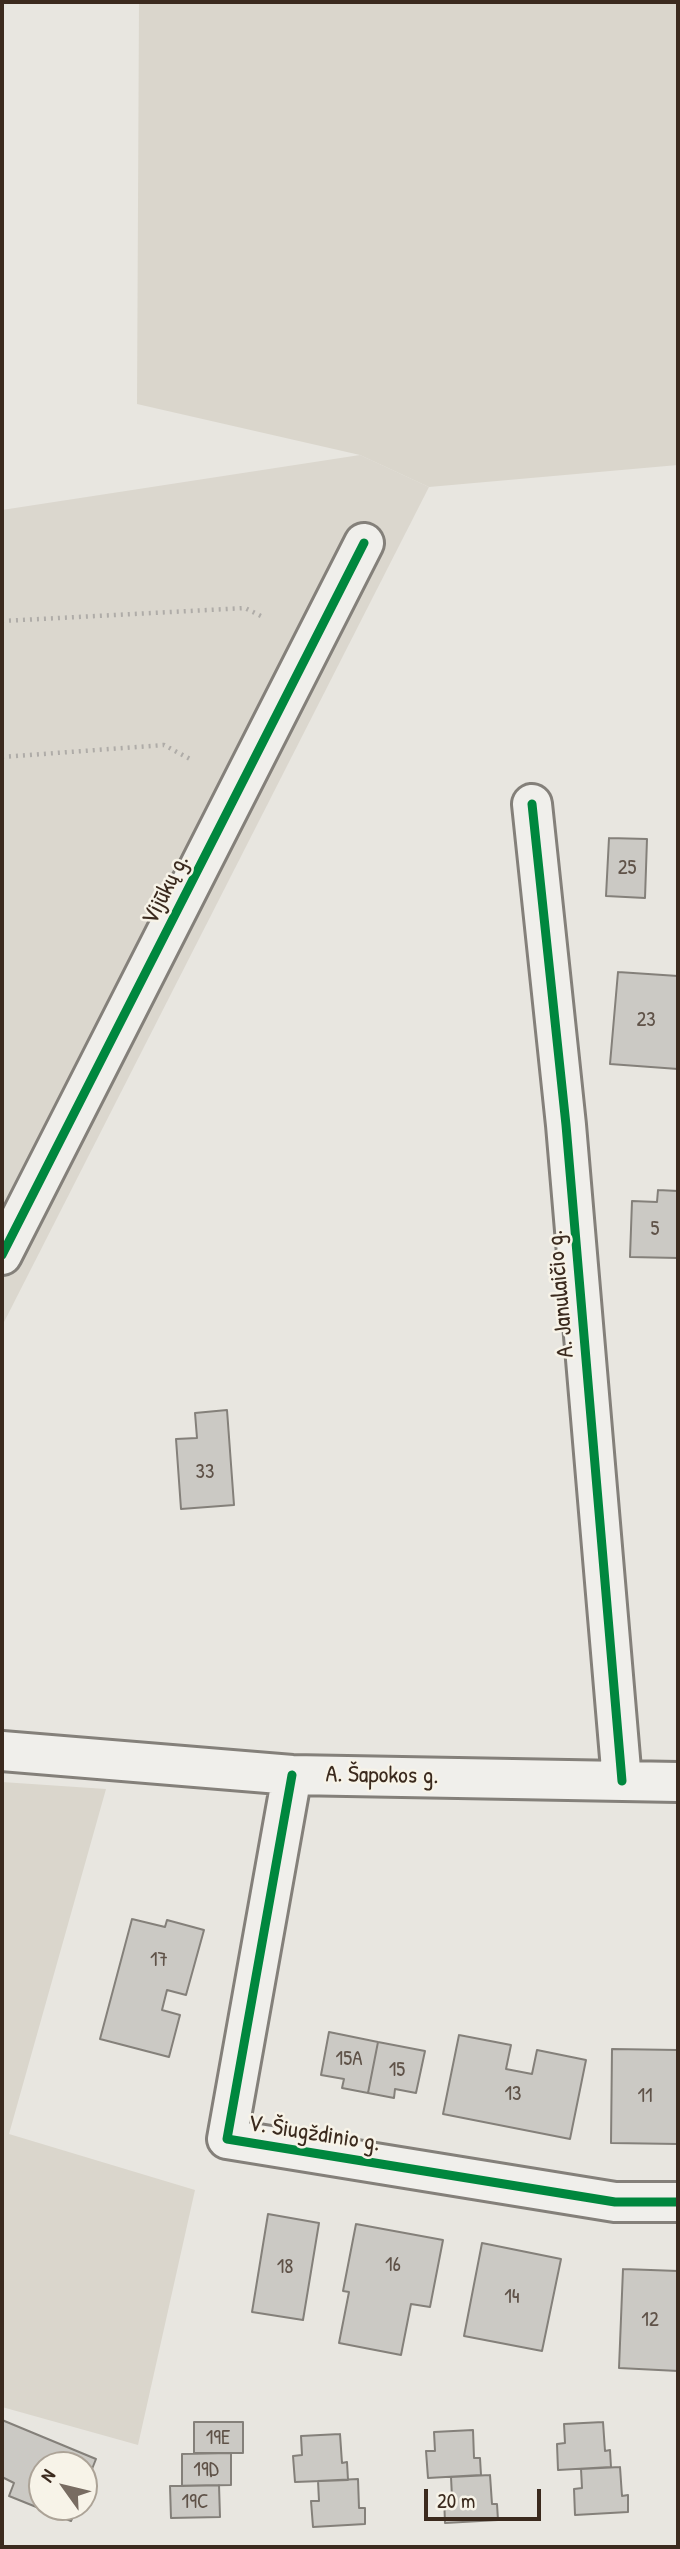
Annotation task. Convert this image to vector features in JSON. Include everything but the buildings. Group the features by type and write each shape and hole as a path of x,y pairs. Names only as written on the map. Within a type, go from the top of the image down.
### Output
{"street":[{"name":"Vijūkų g.","path":"2,1255 364,542"},
{"name":"A. Janulaičio g.","path":"532,804 566,1125 622,1781"},
{"name":"A. Šapokos g.","path":"2,1751 292,1774 678,1782"},
{"name":"V. Šiugždinio g.","path":"292,1774 227,2140 615,2202 678,2203"}],"path":[{"path":"2,621 245,608 263,617"},
{"path":"2,757 164,745 190,760"}],"shaded area":[{"path":"139,2 678,2 678,465 429,487 360,455 137,404"},
{"path":"360,455 429,487 2,1326 2,510"},
{"path":"2,1782 106,1789 9,2134 195,2190 138,2445 2,2407"}],"cycle path":[{"path":"2,1255 364,543"},
{"path":"532,804 566,1125 622,1781"},
{"path":"292,1775 227,2139 615,2202 678,2202"}]}
